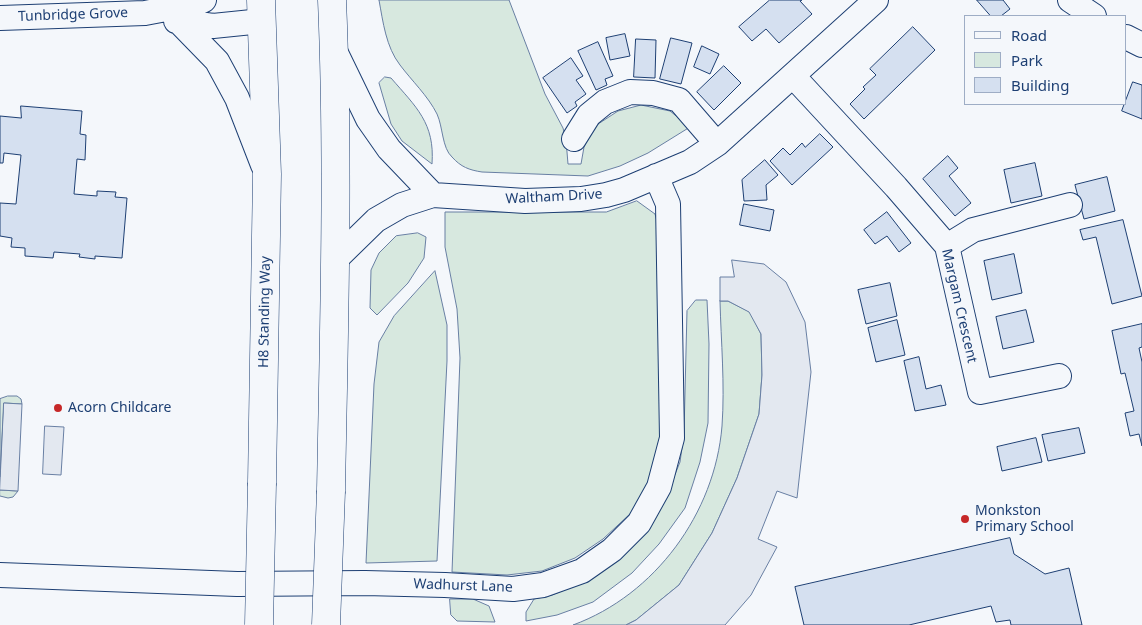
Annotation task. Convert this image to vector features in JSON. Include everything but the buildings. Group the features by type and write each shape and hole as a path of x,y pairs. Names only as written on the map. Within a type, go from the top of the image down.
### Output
{"highway":[{"path":"326,625 331,490 335,260 332,0"},
{"name":"H8 Standing Way","path":"259,625 267,174 261,10"}],"street":[{"name":"Tunbridge Grove","path":"0,18 145,13 198,4 204,0"},
{"name":"Waltham Drive","path":"433,195 525,201 606,196 690,162 717,144 876,0"},
{"path":"1070,0 1092,15"},
{"name":"Tunbridge Grove","path":"145,13 180,23 213,26 261,10"},
{"path":"180,23 217,61 237,98 267,174"},
{"path":"1127,38 1142,45"},
{"path":"334,49 368,119 389,149 433,195 402,205 376,220 335,260"},
{"name":"Margam Crescent","path":"794,76 896,186 947,246 980,392 1059,376"},
{"path":"574,139 588,115 605,102 630,92 653,93 679,100 717,144"},
{"name":"Wadhurst Lane","path":"0,575 237,584 365,583 513,589 543,585 582,571 612,550 639,522 659,487 672,438 668,204 656,176"},
{"path":"947,246 973,230 1070,205"}],"green space":[{"path":"379,0 509,0 545,94 563,128 568,164 581,164 584,147 592,128 618,111 641,105 670,111 690,127 648,153 620,166 588,176 482,172 469,169 462,166 449,153 444,143 437,114 425,95 395,58 386,34"},
{"path":"385,77 391,78 422,116 430,137 432,164 402,141 391,124 379,83"},
{"path":"637,201 655,214 660,232 663,446 650,480 631,513 603,539 575,558 542,571 507,575 452,572 460,358 457,309 445,247 445,212 606,212"},
{"path":"418,233 426,237 424,258 408,283 377,315 370,308 371,270 379,253 396,236"},
{"path":"435,271 447,325 447,361 437,561 366,563 374,384 379,342 394,316"},
{"path":"696,300 707,300 709,344 708,423 700,462 685,508 659,544 632,573 593,602 557,615 526,621 526,612 534,599 552,595 579,584 663,504 680,462 684,433 687,311"},
{"path":"720,301 728,301 750,312 761,334 762,375 759,414 737,478 712,533 679,585 636,620 626,625 573,625 603,611 630,593 654,572 676,547 693,519 707,490 717,458 722,426 723,379"},
{"path":"8,396 17,396 21,399 22,404 4,403 0,477 0,399"},
{"path":"0,490 18,491 13,497 8,498 0,496"},
{"path":"450,599 473,599 489,606 495,622 457,621 451,615"}],"shaded area":[{"path":"732,260 764,264 786,282 805,322 811,372 797,498 777,491 758,539 777,547 751,595 725,625 626,625 636,620 679,585 712,533 737,478 759,414 762,375 761,334 749,312 728,301 720,301 720,277 734,277"},
{"path":"4,403 22,404 18,491 0,490"},
{"path":"45,426 64,427 61,475 43,474"}],"place":[{"name":"Acorn Childcare","path":"58,408"},
{"name":"Monkston Primary School","path":"965,519"}]}
